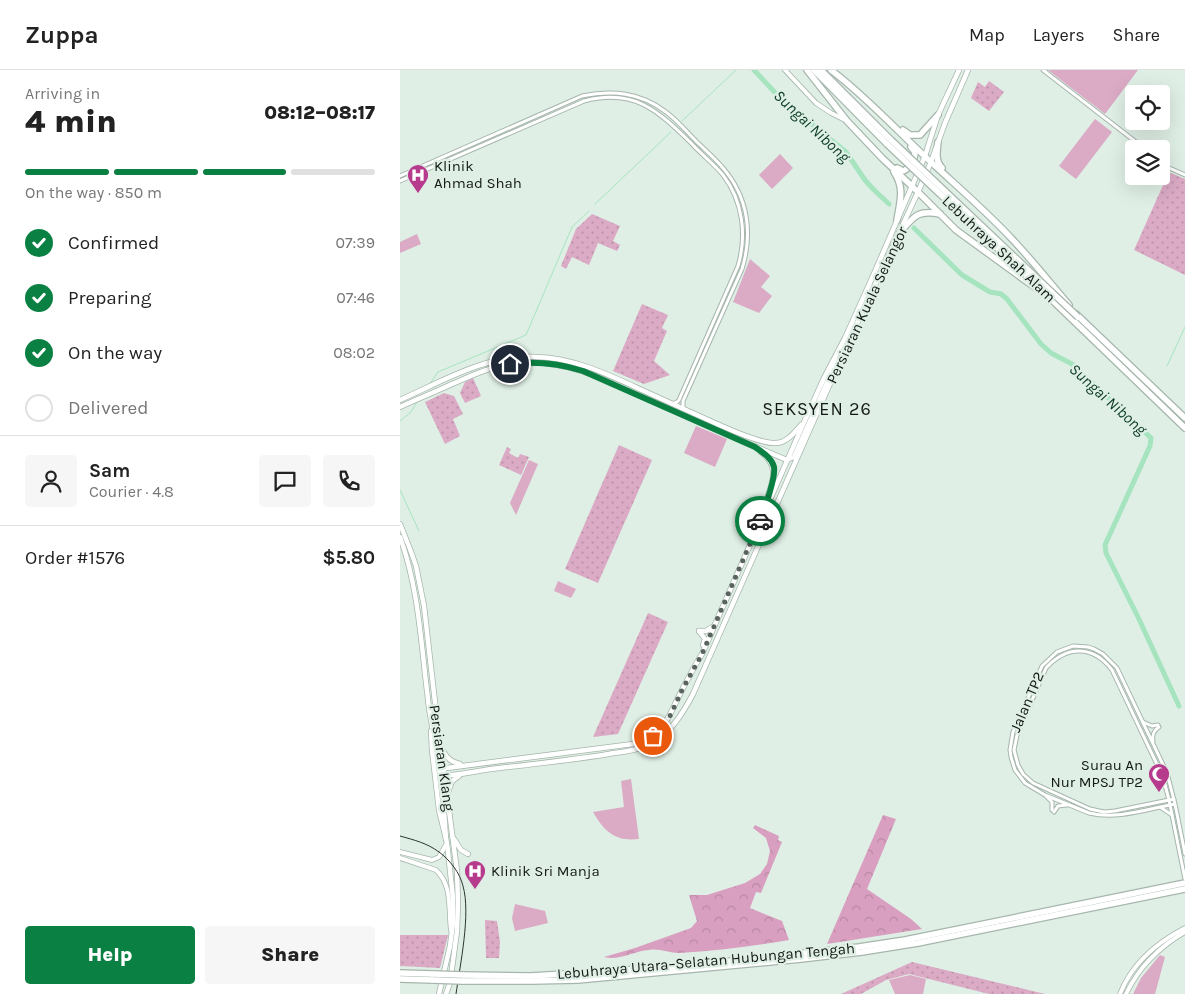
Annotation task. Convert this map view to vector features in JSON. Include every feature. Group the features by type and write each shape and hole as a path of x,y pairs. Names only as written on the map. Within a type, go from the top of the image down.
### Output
{"highway":[{"path":"807,70 847,121 940,214 963,235 1049,296"},
{"name":"Lebuhraya Shah Alam","path":"814,70 1185,428"},
{"name":"Lebuhraya Shah Alam","path":"820,70 889,142 1078,316 1185,418"},
{"path":"831,70 862,95 931,162 960,187"},
{"path":"891,122 910,135 915,136 925,131 938,115"},
{"path":"882,158 903,171 907,170 915,156 916,152 894,129 891,122"},
{"path":"938,142 937,156 939,165 1012,239 1078,316"},
{"path":"888,164 901,186 897,220"},
{"path":"902,230 917,215 927,212 940,214"},
{"path":"1168,412 1185,432"},
{"name":"Lebuhraya Utara–Selatan Hubungan Tengah","path":"1177,888 1185,883"},
{"name":"Lebuhraya Utara–Selatan Hubungan Tengah","path":"400,978 571,980 810,958 918,943 1177,888 1185,889"},
{"name":"Lebuhraya Utara–Selatan Hubungan Tengah","path":"400,973 433,977"}],"main road":[{"path":"784,70 816,103 831,114 847,121"},
{"name":"Persiaran Kuala Selangor","path":"441,768 633,744 653,736 665,724 702,654 824,378 845,338 925,156 938,115 958,70"},
{"name":"Persiaran Kuala Selangor","path":"442,776 637,750 659,738 679,718 693,694 848,345 902,230 931,162 948,113 968,71"},
{"path":"400,407 469,376 494,368 523,363 568,366 594,375 787,460 794,457 834,367 848,345"},
{"path":"400,400 483,364 511,358 535,356 586,366 732,430 764,442 775,444 788,439 805,420"},
{"path":"755,447 770,460 774,467 774,476 758,526"},
{"name":"Persiaran Klang","path":"400,524 410,549 424,606 441,748 441,768"},
{"name":"Persiaran Klang","path":"400,538 414,584 431,722 432,750 439,810 446,841 453,898 452,934 439,994"},
{"path":"682,690 690,668 704,642 704,637 699,631 706,631 715,626"},
{"name":"Persiaran Klang","path":"431,722 447,800 457,871 458,921 450,983 446,994"},
{"path":"441,748 454,763 464,765"},
{"path":"447,800 452,781 456,777 465,774"},
{"path":"400,852 432,860 441,854 446,841 442,776"},
{"path":"453,838 460,850 468,854"},
{"path":"400,858 436,870 441,874 450,898 452,934"},
{"path":"1120,994 1126,980 1138,963 1170,934 1185,926"},
{"path":"1126,994 1133,979 1146,963 1171,940 1185,932"},
{"path":"450,983 452,994"}],"street":[{"path":"1044,70 1134,140"},
{"path":"400,176 582,96 615,92 629,94 643,98 667,112 723,168 734,182 746,213 748,235 742,269 683,401 683,409"},
{"path":"400,181 584,101 597,98 615,96 641,103 672,124 722,174 733,190 743,233 742,254 738,266 679,400 672,404"},
{"path":"1170,168 1185,175"},
{"path":"740,214 746,213"},
{"name":"Jalan TP2","path":"1175,804 1112,816 1102,816 1088,813 1045,795 1021,779 1015,770 1010,756 1012,732 1042,666 1057,652 1072,646 1088,647 1103,654 1117,668 1167,773 1174,799 1175,804 1185,854"},
{"name":"Jalan TP2","path":"1174,799 1169,800 1160,802 1115,811 1104,812 1090,809 1032,783 1023,774 1018,766 1014,750 1017,734 1046,668 1054,660 1063,654 1073,651 1089,652 1107,662 1112,670 1163,777 1167,790 1169,800 1172,815 1185,879"},
{"path":"1143,721 1152,726 1158,726 1152,734 1153,743"},
{"path":"1160,802 1167,790"},
{"path":"1045,795 1052,802 1053,811 1061,805 1073,806"},
{"path":"1160,807 1172,815"}],"shaded area":[{"path":"1048,70 1138,70 1105,114"},
{"path":"989,81 1004,92 989,111 971,98 978,82 985,87"},
{"path":"1095,119 1112,132 1076,179 1059,166"},
{"path":"780,154 793,168 772,189 759,175"},
{"path":"1170,173 1185,179 1185,275 1134,250 1163,185 1170,185"},
{"path":"592,214 620,226 613,241 620,245 617,251 598,243 589,265 572,257 566,269 561,266 576,229"},
{"path":"417,234 421,244 400,253 400,242"},
{"path":"750,259 770,276 761,287 772,296 759,313 733,302"},
{"path":"642,304 668,315 662,328 667,331 654,361 670,375 644,384 613,371"},
{"path":"473,378 481,396 465,403 460,393 465,382"},
{"path":"444,393 454,396 463,414 453,419 460,436 445,444 425,402"},
{"path":"696,426 727,439 715,467 684,453"},
{"path":"619,445 652,460 598,583 565,569"},
{"path":"507,447 511,449 509,453 518,458 520,454 529,457 521,475 499,465"},
{"path":"529,460 538,464 516,515 510,503"},
{"path":"558,581 576,589 571,598 554,591"},
{"path":"648,613 668,622 618,734 593,737"},
{"path":"631,779 639,839 623,839 606,830 593,812 624,807 621,781"},
{"path":"515,904 545,911 548,923 515,931 512,918"},
{"path":"485,920 497,921 500,942 499,958 486,958"},
{"path":"400,935 448,935 440,968 400,966"},
{"path":"1160,955 1165,957 1155,994 1133,994 1141,978"},
{"path":"912,962 1045,994 989,994 909,974 886,980 861,994 841,994"},
{"path":"910,975 926,979 923,994 895,994 889,980"}],"green space":[{"path":"883,815 896,819 867,889 911,919 922,929 827,944"},
{"path":"755,825 779,836 778,840 782,842 761,893 756,892 750,908 782,921 789,940 707,951 679,953 653,950 615,958 604,957 691,928 697,921 689,895 707,895 745,883 760,874 767,864 770,851 766,838 753,828"}],"waterway":[{"path":"682,121 736,70"},
{"name":"Sungai Nibong","path":"754,70 782,100 846,152 865,180 889,204"},
{"path":"595,204 671,132"},
{"path":"429,385 438,372 526,335 572,227 589,211"},
{"name":"Sungai Nibong","path":"914,228 962,275 990,292 1001,294 1007,299 1041,344 1051,353 1072,364 1151,438 1150,446 1105,545 1106,553 1179,706"},
{"path":"1167,366 1185,327"},
{"path":"400,421 411,412 417,402"},
{"path":"400,490 419,531"}],"tram line":[{"path":"400,836 425,844 439,852 454,867 462,881 466,911 456,994"}],"way so far":[{"path":"653,736 665,724 671,714 702,654 760,521"}],"place":[{"name":"Klinik Ahmad Shah","path":"418,194"},
{"name":"Surau An Nur MPSJ TP2","path":"1159,793"},
{"name":"Klinik Sri Manja","path":"475,890"}],"district":[{"name":"SEKSYEN 26","path":"817,409"}],"route":[{"path":"510,364 544,363 568,366 583,371 755,447 770,460 774,467 774,476 760,521"}]}
